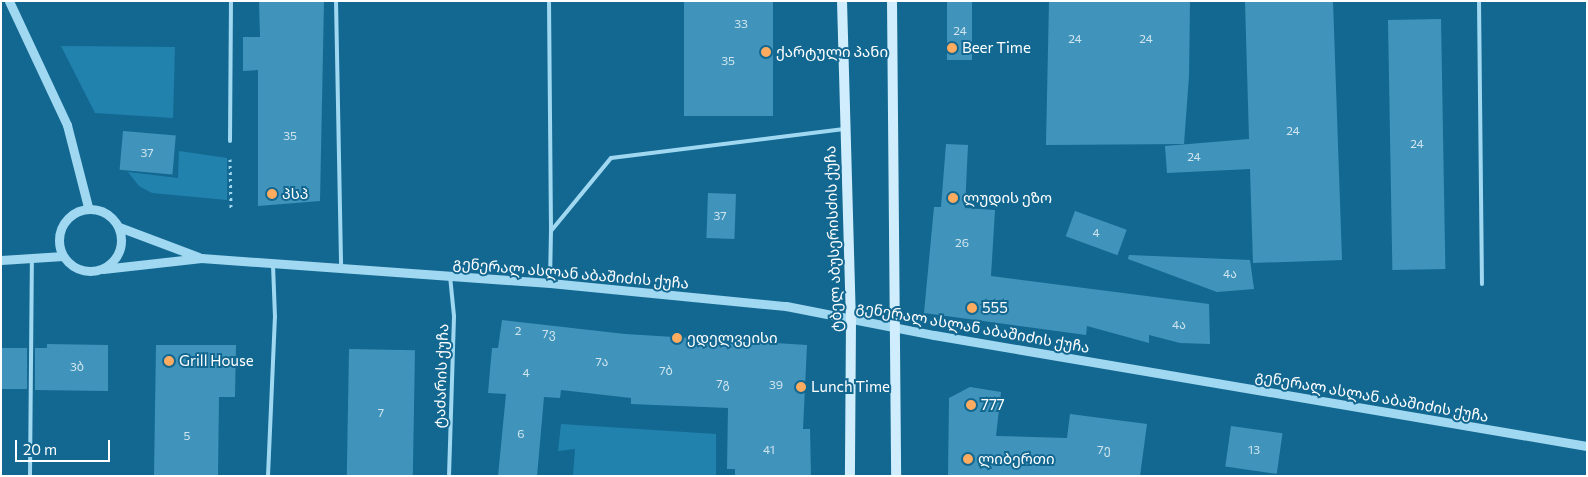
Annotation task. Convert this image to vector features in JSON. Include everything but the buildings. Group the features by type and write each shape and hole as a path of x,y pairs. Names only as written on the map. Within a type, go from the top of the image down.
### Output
{"main road":[{"name":"ტბელ აბუსერისძის ქუჩა","path":"842,1 844,129 851,320 850,476"},
{"path":"892,1 897,328 896,476"}],"street":[{"path":"9,1 67,125 88,207"},
{"path":"88,207 103,210 119,227 120,248 115,261 103,269 89,272 76,268 64,256 58,241 61,228 68,218 88,207"},
{"name":"გენერალ ასლან აბაშიძის ქუჩა","path":"119,227 201,258"},
{"path":"1,260 64,256"},
{"name":"გენერალ ასლან აბაშიძის ქუჩა","path":"103,269 201,258 273,265 550,284 786,306 851,320 1587,446"}],"lane":[{"path":"230,141 231,1"},
{"path":"336,1 341,270"},
{"path":"549,1 550,284"},
{"path":"1479,1 1482,284"},
{"path":"551,231 611,158 844,129"},
{"path":"30,476 32,259"},
{"path":"268,476 275,317 273,265"},
{"name":"ტაძარის ქუჩა","path":"449,476 454,316 450,276"}],"path":[{"path":"230,141 231,208"}],"shaded area":[{"path":"61,46 175,47 173,118 95,113"},
{"path":"179,151 227,158 227,200 152,193 139,186 128,172 178,178"},
{"path":"561,424 716,434 716,476 573,476 575,449 558,451"}],"place":[{"name":"Beer Time","path":"952,48"},
{"name":"ქარტული პანი","path":"766,52"},
{"name":"პსპ","path":"272,194"},
{"name":"ლუდის ეზო","path":"953,198"},
{"name":"555","path":"972,308"},
{"name":"ედელვეისი","path":"677,338"},
{"name":"Grill House","path":"169,361"},
{"name":"Lunch Time","path":"801,387"},
{"name":"777","path":"971,405"},
{"name":"ლიბერთი","path":"968,459"}]}
